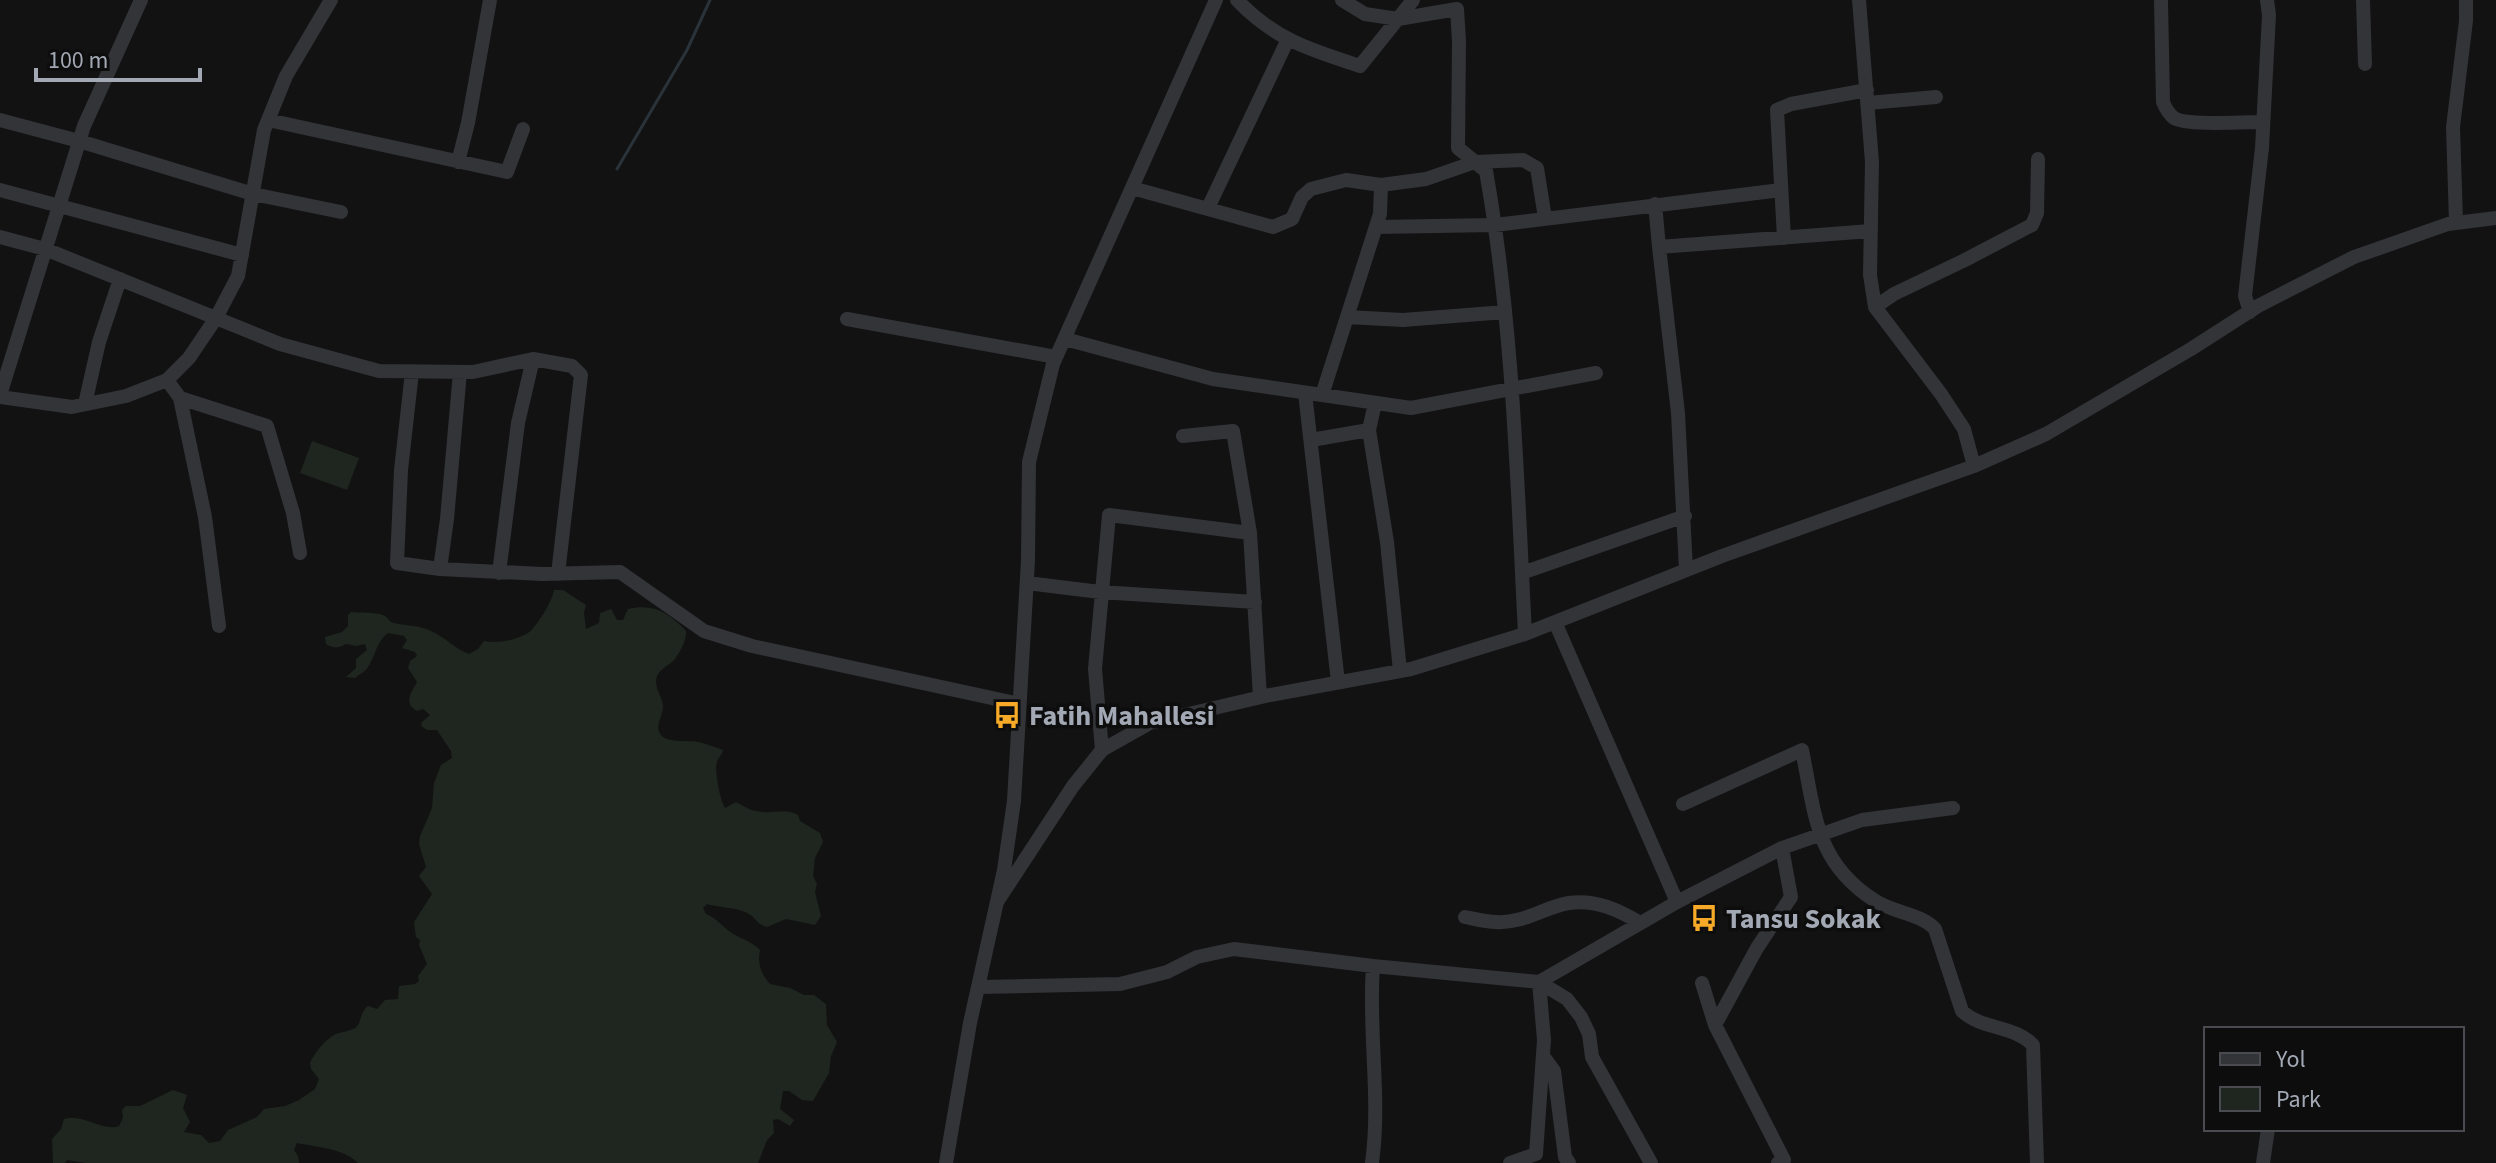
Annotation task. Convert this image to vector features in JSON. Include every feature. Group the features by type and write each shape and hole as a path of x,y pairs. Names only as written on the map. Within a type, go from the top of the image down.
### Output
{"street":[{"path":"141,0 79,141 0,396 72,407 126,396 167,380 189,358 216,318 238,276 264,130 286,76 331,0"},
{"path":"458,162 490,0"},
{"path":"946,1163 978,987 1004,870 1014,801 1027,583 1029,462 1056,357 1216,0"},
{"path":"1237,0 1255,19 1301,47 1360,66 1413,0"},
{"path":"1342,0 1365,14 1398,19 1457,9 1458,148 1486,171 1505,312 1513,389 1525,634"},
{"path":"1859,0 1872,162 1870,275 1875,307 1964,429 1974,466"},
{"path":"2250,312 2245,296 2263,122 2269,15 2267,0"},
{"path":"2363,0 2365,64"},
{"path":"2456,222 2453,127 2466,0"},
{"path":"2161,1 2163,102 2166,109 2175,119 2190,122 2263,122"},
{"path":"1208,208 1288,39"},
{"path":"1784,238 1777,110 1791,104 1867,97 1936,97"},
{"path":"0,120 253,194 341,212"},
{"path":"268,120 507,172 523,129"},
{"path":"1875,307 1894,294 2032,225 2037,213 2038,159"},
{"path":"1132,188 1273,227 1292,219 1302,197 1311,189 1346,180 1381,185 1426,179 1475,162 1523,160 1537,168 1545,218"},
{"path":"1322,395 1380,214 1381,185"},
{"path":"0,190 242,255"},
{"path":"1376,227 1495,225 1781,190"},
{"path":"1655,204 1678,413 1686,570"},
{"path":"997,902 1073,786 1102,750 1150,723 1260,697 1400,671 1525,634 1686,570 1974,466 2046,434 2250,312 2354,257 2456,222 2496,218"},
{"path":"1659,247 1871,231"},
{"path":"0,237 45,249 280,344 365,368 379,371 473,372 533,359 572,366 581,375 558,574"},
{"path":"85,404 99,342 120,279"},
{"path":"1347,317 1403,320 1505,312"},
{"path":"847,319 1056,357"},
{"path":"1065,339 1213,379 1411,408 1596,373"},
{"path":"499,573 518,423 533,359"},
{"path":"412,372 401,470 397,563 499,573 620,572 704,631 752,646 1019,704"},
{"path":"440,569 460,372"},
{"path":"167,380 180,398 205,517 219,626"},
{"path":"1305,393 1338,682"},
{"path":"180,398 267,426 293,513 300,553"},
{"path":"1375,403 1369,430 1387,542 1400,671"},
{"path":"1311,440 1369,430"},
{"path":"1183,436 1233,431 1250,533 1260,697"},
{"path":"1102,750 1095,669 1109,515 1250,533"},
{"path":"1522,573 1685,516"},
{"path":"1027,583 1100,592 1255,602"},
{"path":"1555,622 1677,902"},
{"path":"1683,804 1802,750 1820,835 1827,853 1855,886 1877,902 1926,922 1935,929 1962,1011 1971,1019 2018,1033 2033,1045 2037,1163"},
{"path":"1539,982 1677,902 1782,848 1862,820 1953,808"},
{"path":"1715,1025 1757,948 1791,897 1782,848"},
{"path":"1465,917 1498,922 1534,916 1568,903 1591,902 1617,909 1640,923"},
{"path":"978,987 1120,984 1167,972 1197,957 1234,949 1539,982 1567,999 1581,1017 1589,1034 1592,1057 1651,1163"},
{"path":"1372,1163 1376,1106 1370,1003 1373,966"},
{"path":"1516,1162 1536,1154 1543,1056 1539,982"},
{"path":"1702,983 1715,1025 1784,1160 1778,1163"},
{"path":"1543,1056 1554,1071 1565,1157 1569,1163"},
{"path":"2263,1163 2268,1131"}],"green space":[{"path":"312,441 359,458 347,490 300,473"},
{"path":"554,590 563,590 586,605 586,629 599,623 600,613 611,609 617,620 623,620 628,609 637,607 660,611 680,624 686,631 683,646 656,680 663,707 659,733 669,740 699,742 723,750 716,771 725,808 736,802 756,811 793,813 820,833 823,842 815,858 813,876 821,916 815,925 786,919 767,927 742,911 707,904 703,908 706,914 729,931 760,950 760,968 770,984 804,995 814,995 826,1004 827,1025 837,1042 829,1073 813,1101 802,1100 789,1091 783,1091 780,1109 794,1120 790,1126 778,1119 773,1120 774,1133 767,1140 758,1163 358,1163 337,1151 297,1143 294,1150 299,1163 86,1163 67,1160 65,1163 53,1163 52,1139 61,1129 64,1119 78,1118 106,1127 119,1126 123,1118 122,1110 126,1106 140,1106 173,1090 187,1095 183,1108 190,1122 184,1132 201,1135 209,1143 220,1141 228,1130 257,1117 264,1109 285,1106 315,1089 319,1079 310,1063 324,1043 332,1036 357,1026 368,1006 377,1009 385,1000 398,999 399,986 419,981 418,976 427,964 420,940 416,937 414,922 432,894 419,876 426,867 419,844 420,836 432,808 434,783 441,765 452,758 451,751 437,730 427,730 421,726 430,715 410,705 417,682 408,668 410,661 417,656 415,652 402,648 407,640 404,636 388,633 380,641 366,670 355,678 346,677 356,668 356,659 367,650 365,644 334,647 326,644 325,637 342,632 348,626 351,612 376,613 394,623 431,631 469,654 484,641 507,641 528,633 544,613"}],"waterway":[{"path":"617,169 687,50 710,0"}],"place":[{"name":"Fatih Mahallesi","path":"1007,715"},
{"name":"Tansu Sokak","path":"1704,918"}]}
